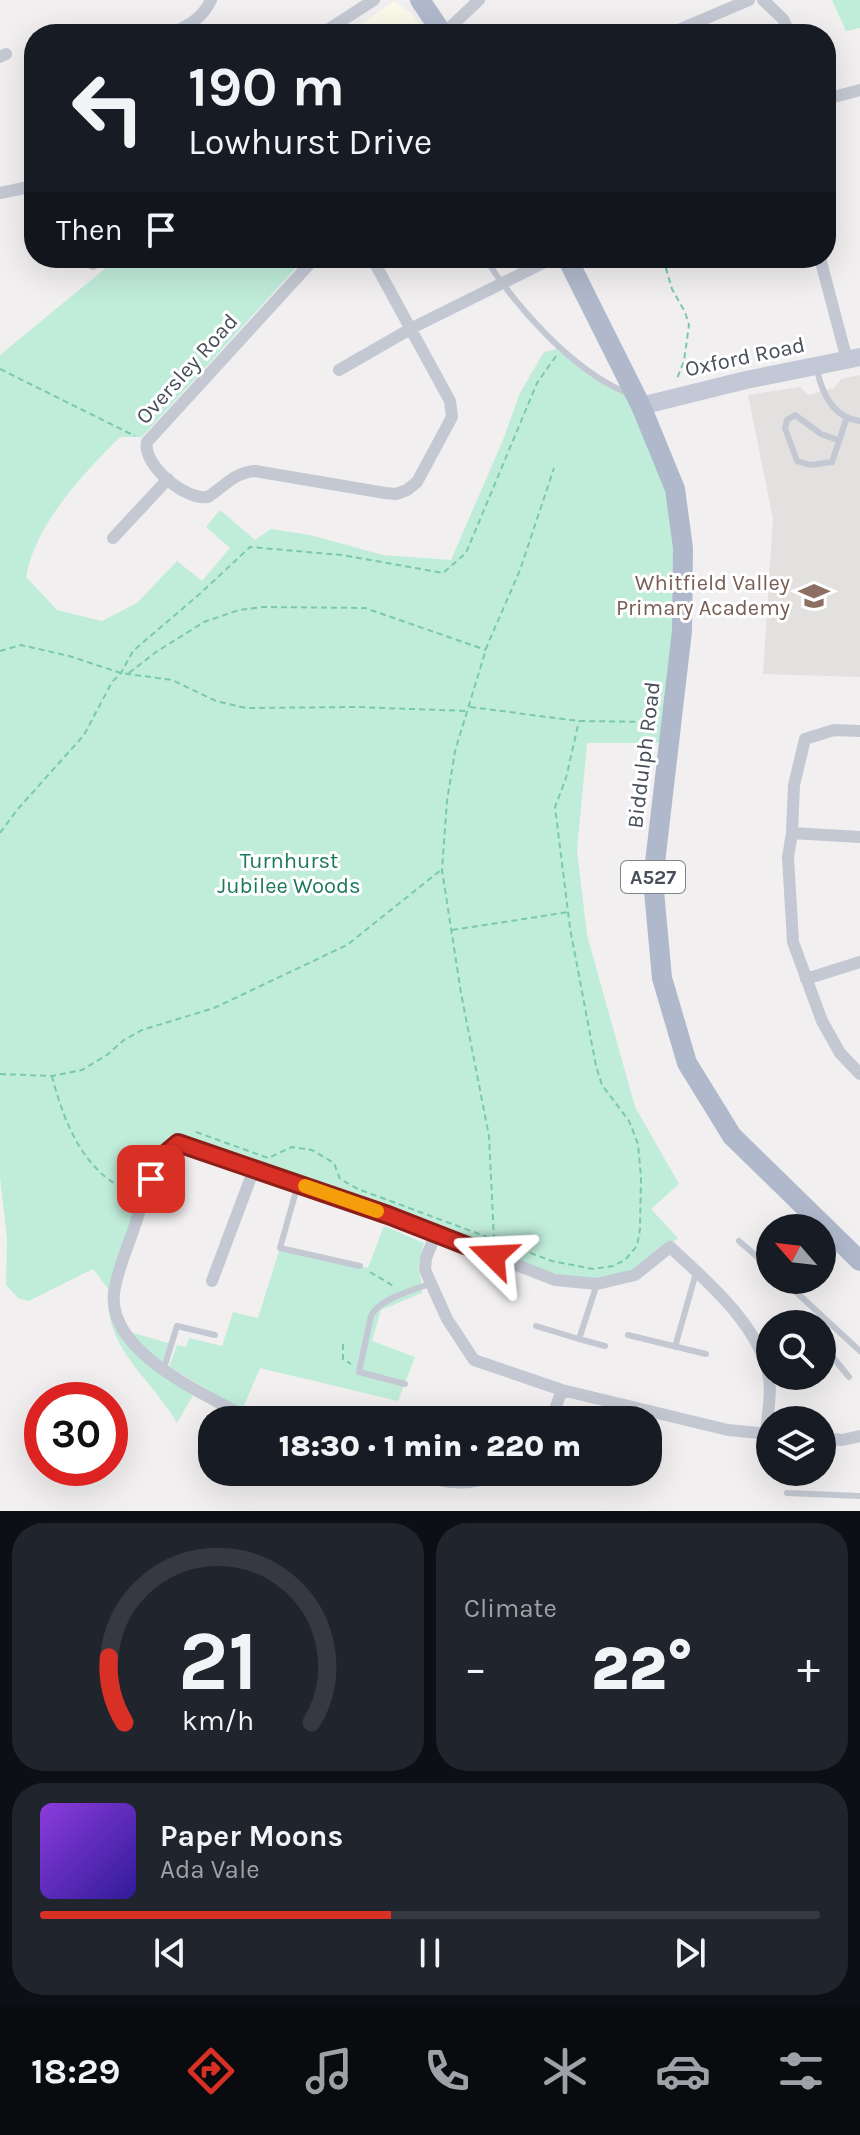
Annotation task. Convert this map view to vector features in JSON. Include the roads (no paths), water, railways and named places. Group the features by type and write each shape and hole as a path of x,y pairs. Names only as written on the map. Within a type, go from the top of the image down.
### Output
{"main road":[{"path":"420,0 436,24"},
{"name":"Biddulph Road","path":"572,268 640,402 675,489 683,548 682,631 653,880 662,978 687,1063 732,1136 860,1261"}],"street":[{"path":"193,24 204,14 211,0"},
{"path":"337,24 374,0"},
{"path":"454,24 479,0"},
{"path":"693,24 749,0"},
{"path":"763,0 785,24"},
{"path":"836,96 860,90"},
{"path":"0,193 24,188"},
{"name":"Oversley Road","path":"306,268 147,442 147,455 168,479 190,496 199,499 214,493 231,478 255,471 385,493 407,490 417,482 452,417 450,401 378,268"},
{"path":"339,370 412,328 533,268"},
{"path":"823,268 853,359"},
{"name":"Oxford Road","path":"640,402 670,399 853,359"},
{"path":"113,538 168,479"},
{"path":"860,731 834,730 805,739 794,785 788,857 793,942 822,1021 840,1053 860,1074"},
{"path":"792,833 860,837"},
{"path":"806,979 860,962"},
{"path":"226,1406 147,1358 121,1325 114,1301 122,1265 158,1160 178,1143 436,1233 555,1280 597,1284 635,1275 670,1247 739,1316 755,1342 770,1378 769,1406"},
{"path":"212,1281 254,1169"},
{"path":"436,1233 426,1258 429,1284 474,1360 562,1390 728,1430 756,1433"},
{"path":"556,1406 562,1390"},
{"path":"836,1439 860,1436"}],"lane":[{"path":"492,268 502,284 561,348 605,384 640,402"},
{"path":"816,366 821,390 835,409 860,421"},
{"path":"838,440 821,434 795,415 787,420 785,428 797,461 810,465 832,462 847,417"},
{"path":"298,1184 280,1248 360,1266"},
{"path":"739,1241 756,1256"},
{"path":"675,1347 696,1272"},
{"path":"405,1384 359,1372 360,1366 374,1309 429,1284"},
{"path":"579,1339 597,1284"},
{"path":"798,1294 860,1351"},
{"path":"164,1368 177,1326 215,1335"},
{"path":"536,1326 605,1346"},
{"path":"628,1335 706,1354"},
{"path":"836,1361 849,1377"},
{"path":"787,1493 860,1496"}],"place":[{"name":"Whitfield Valley Primary Academy","path":"814,596"}],"park label":[{"name":"Turnhurst Jubilee Woods","path":"289,874"}]}
